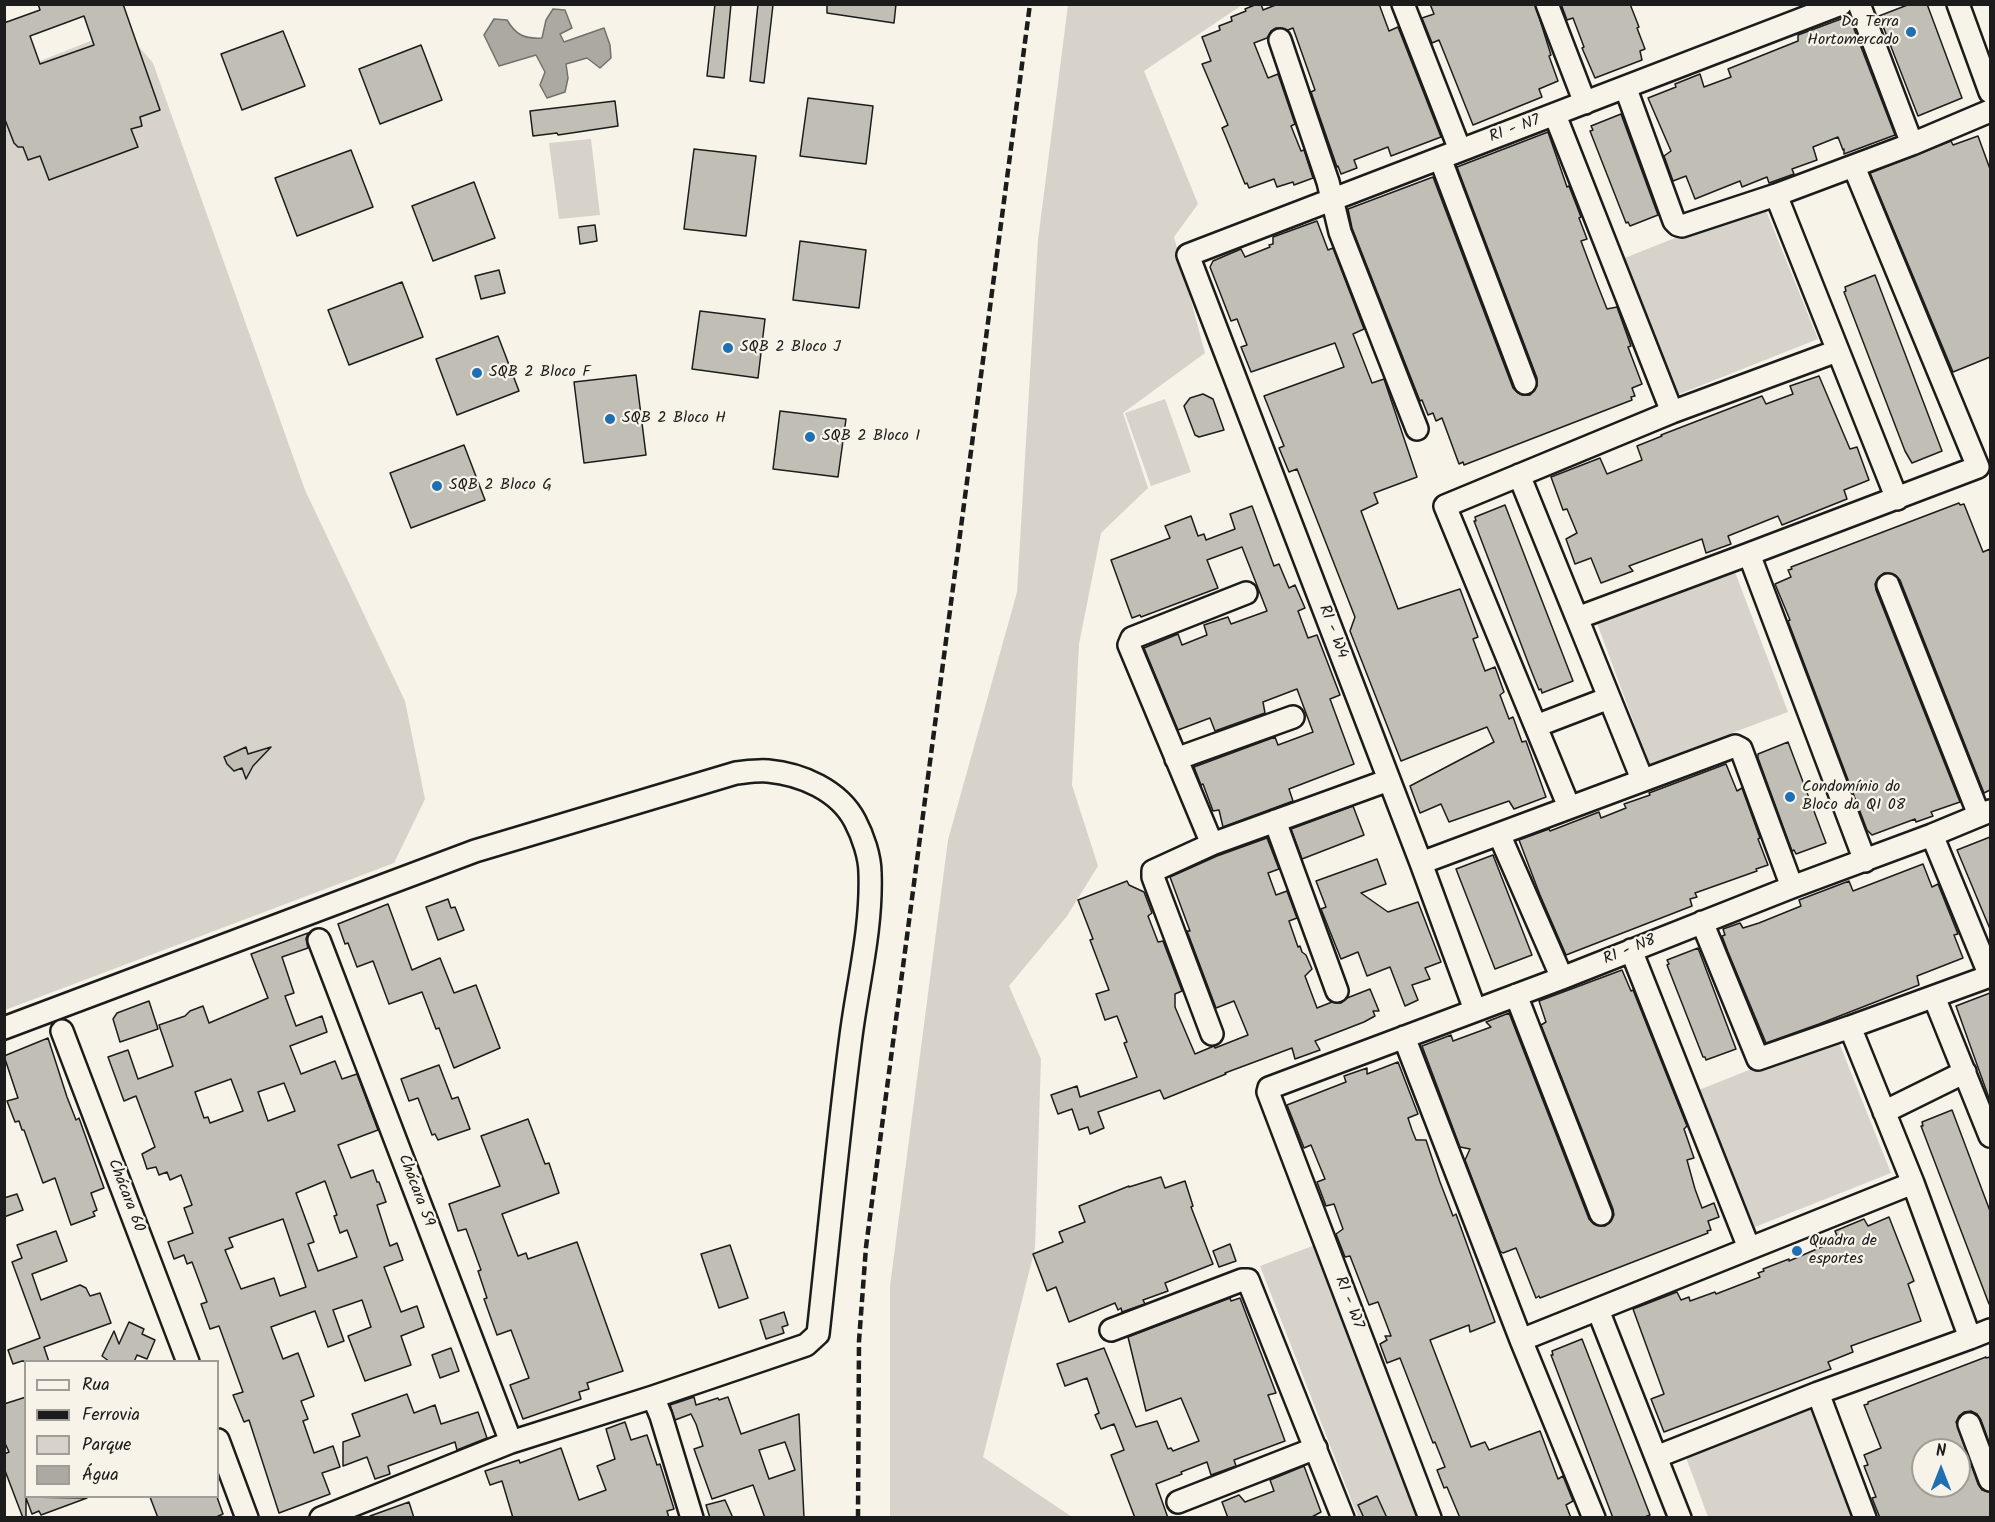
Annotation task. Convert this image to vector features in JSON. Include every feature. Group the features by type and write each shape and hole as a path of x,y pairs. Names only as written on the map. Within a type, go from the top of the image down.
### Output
{"street":[{"path":"1403,4 1525,383"},
{"path":"1547,4 1585,103"},
{"name":"R1 - N7","path":"1188,255 1841,4"},
{"path":"1859,4 1912,144"},
{"path":"1958,4 1990,92"},
{"path":"1280,40 1328,182 1340,232 1417,429"},
{"path":"1626,88 1674,221 1682,226 1854,167 1990,111"},
{"path":"1555,115 1672,412"},
{"path":"1577,618 1978,467 1854,167"},
{"path":"1776,195 1897,499"},
{"name":"R1 - W4","path":"1188,255 1475,1010"},
{"path":"1569,807 1445,506 1672,412 1837,351"},
{"path":"1519,475 1642,779"},
{"path":"1749,554 1865,861"},
{"path":"1888,585 1985,813"},
{"path":"1212,844 1130,641 1132,638 1246,593"},
{"path":"1536,726 1609,698"},
{"path":"1176,759 1293,717"},
{"path":"1421,863 1732,746 1741,749 1792,887"},
{"path":"4,1028 475,851 736,773 766,771 797,777 835,796 854,819 871,871 867,928 851,1036 818,1334 806,1345 511,1442 321,1518"},
{"path":"1212,1035 1153,877 1153,871 1212,844 1389,780"},
{"name":"R1 - N8","path":"1269,1088 1562,978 1985,813"},
{"path":"1275,821 1337,991"},
{"path":"1500,834 1562,978"},
{"path":"1702,922 1758,1059 1990,976 1932,835"},
{"name":"Chácara 59","path":"319,940 511,1442"},
{"path":"1631,950 1749,1248"},
{"path":"1516,995 1601,1214"},
{"path":"1934,997 1990,1136"},
{"path":"1850,1027 1913,1183 1970,1338"},
{"name":"Chácara 60","path":"62,1031 187,1360"},
{"path":"1404,1037 1521,1340 1594,1518"},
{"path":"1884,1112 1965,1072"},
{"name":"R1 - W7","path":"1269,1088 1268,1092 1430,1518"},
{"path":"1521,1340 1913,1183"},
{"path":"1111,1330 1242,1280 1248,1280 1343,1518"},
{"path":"1598,1310 1680,1518"},
{"path":"1656,1457 1818,1393 1990,1330"},
{"path":"1818,1393 1865,1518"},
{"path":"653,1396 662,1416 692,1518"},
{"path":"1970,1424 1990,1480"},
{"path":"219,1443 247,1518"},
{"path":"1178,1502 1316,1448"}],"green space":[{"path":"1068,5 1242,5 1144,71 1198,204 1174,237 1205,353 1123,413 1148,488 1101,533 1079,644 1072,785 1098,866 1067,916 1009,986 1041,1059 1035,1248 983,1457 1072,1517 890,1517 890,1286 948,840 1017,592 1038,240"},
{"path":"123,28 153,63 305,490 405,701 425,799 394,863 5,1010 5,75"},
{"path":"591,139 600,215 559,219 549,143"},
{"path":"1763,203 1818,339 1677,395 1622,259"},
{"path":"1165,399 1191,472 1151,486 1125,413"},
{"path":"1735,572 1788,712 1649,764 1597,623"},
{"path":"1836,1035 1891,1173 1755,1227 1699,1090"},
{"path":"1315,1245 1420,1517 1358,1517 1260,1266"},
{"path":"1814,1405 1855,1517 1708,1517 1684,1452"}],"water":[{"path":"553,9 565,10 572,28 560,34 564,42 604,28 610,45 611,58 600,68 587,58 566,64 568,78 565,92 547,98 540,85 545,72 536,55 499,66 484,35 494,19 507,20 517,33 525,37 542,38 546,20"}],"building":[{"path":"38,4 123,4 160,110 140,117 142,126 131,129 138,147 49,180 40,156 28,160 23,147 18,147 14,143 4,117 4,23 40,10","holes":["84,16 94,45 40,64 30,36"]},
{"path":"715,4 731,4 724,78 707,76"},
{"path":"758,4 773,5 764,83 750,81"},
{"path":"827,4 896,4 894,23 827,13"},
{"path":"1261,4 1263,10 1278,4 1379,4 1389,31 1398,27 1441,137 1391,156 1388,147 1354,160 1357,168 1341,174 1311,92 1315,90 1293,28 1288,30 1276,28 1267,38 1254,43 1268,78 1278,74 1295,124 1291,126 1301,151 1304,150 1313,178 1294,185 1293,182 1277,187 1274,179 1249,188 1247,183 1245,184 1222,128 1228,125 1202,64 1211,61 1202,37 1220,30 1219,26 1232,21 1231,17"},
{"path":"1430,4 1535,4 1558,81 1539,89 1542,97 1473,125 1439,40 1432,43 1422,18 1434,14"},
{"path":"1561,4 1630,4 1645,49 1640,51 1642,60 1595,78 1582,48 1584,47 1573,18 1567,20"},
{"path":"1910,4 1927,4 1962,98 1918,116 1879,16"},
{"path":"1849,16 1895,135 1844,154 1838,137 1813,147 1817,160 1792,169 1794,174 1769,183 1767,177 1742,187 1740,181 1695,199 1686,176 1673,181 1664,156 1671,151 1648,98 1700,74 1704,87 1731,77 1728,69 1798,41 1798,35"},
{"path":"283,31 305,86 242,110 221,54"},
{"path":"421,45 442,100 380,124 359,69"},
{"path":"808,98 873,106 866,164 800,156"},
{"path":"615,101 618,126 558,135 557,133 533,136 530,111"},
{"path":"1621,114 1658,215 1630,226 1628,222 1626,223 1590,131 1593,130 1591,126"},
{"path":"1548,132 1567,187 1569,186 1581,217 1579,218 1587,239 1581,241 1607,309 1617,307 1631,346 1628,347 1642,384 1632,388 1635,396 1631,397 1632,400 1464,465 1463,462 1459,464 1442,418 1436,421 1433,413 1428,415 1422,400 1420,401 1352,228 1348,209 1433,177 1513,388 1522,395 1530,395 1537,386 1537,378 1457,167"},
{"path":"1978,136 1990,169 1990,357 1953,372 1870,173 1951,141 1953,145"},
{"path":"694,149 756,156 746,236 684,229"},
{"path":"351,150 373,207 297,236 275,178"},
{"path":"474,182 495,238 433,261 412,206"},
{"path":"1317,221 1328,250 1333,248 1364,329 1353,334 1372,383 1384,379 1417,477 1374,493 1378,503 1361,511 1398,609 1460,589 1478,637 1473,639 1485,671 1495,667 1504,692 1500,695 1509,719 1513,717 1522,742 1526,741 1546,797 1514,809 1509,801 1449,822 1441,804 1420,813 1410,786 1494,742 1487,727 1401,761 1350,631 1355,617 1297,469 1289,472 1279,448 1284,446 1264,396 1344,367 1335,343 1251,372 1241,347 1247,345 1237,319 1231,321 1210,267 1213,261 1241,249 1245,257 1270,247 1269,245 1273,244 1273,237"},
{"path":"595,225 597,241 580,244 578,227"},
{"path":"800,241 866,250 859,308 793,300"},
{"path":"499,270 505,293 481,299 475,276"},
{"path":"1875,275 1942,451 1912,463 1905,451 1844,292 1845,287"},
{"path":"402,282 423,337 349,365 328,310"},
{"name":"SQB 2 Bloco J","path":"700,311 765,319 758,378 692,369"},
{"name":"SQB 2 Bloco F","path":"498,336 519,391 457,415 436,359"},
{"name":"SQB 2 Bloco H","path":"636,375 646,455 584,463 574,382"},
{"path":"1819,376 1850,449 1857,447 1869,480 1844,490 1847,499 1782,525 1778,516 1728,536 1731,544 1706,553 1702,539 1629,566 1633,571 1601,583 1591,558 1575,564 1566,539 1577,533 1567,509 1563,510 1551,477 1600,458 1607,474 1642,460 1637,446 1762,396 1766,404 1793,394 1790,386"},
{"path":"1203,394 1213,399 1224,430 1199,437 1195,435 1184,406 1190,398"},
{"name":"SQB 2 Bloco I","path":"780,411 846,419 838,477 773,469"},
{"name":"SQB 2 Bloco G","path":"464,445 485,500 411,528 390,473"},
{"path":"1959,503 1964,504 1983,552 1990,549 1990,790 1984,793 1900,580 1895,575 1884,573 1875,584 1876,590 1960,802 1931,812 1933,816 1916,822 1915,819 1872,835 1867,830 1775,584 1791,577 1788,570 1792,569 1791,567"},
{"path":"1505,505 1573,681 1542,693 1474,521 1476,521 1475,517"},
{"path":"1252,506 1274,566 1279,564 1289,588 1295,585 1305,608 1298,611 1308,638 1317,635 1340,695 1330,699 1354,764 1289,789 1293,801 1223,827 1219,810 1213,811 1194,767 1275,737 1278,745 1313,732 1297,689 1263,702 1265,713 1215,731 1210,718 1178,730 1144,648 1178,634 1182,645 1207,635 1204,625 1228,617 1231,624 1267,611 1242,547 1207,560 1218,588 1141,617 1140,615 1132,618 1111,560 1170,538 1165,526 1191,516 1198,536 1204,534 1206,540 1235,529 1230,514"},
{"name":"Condomínio do Bloco da QI 08","path":"1788,742 1826,843 1796,854 1794,850 1792,851 1758,758 1758,754"},
{"path":"246,747 248,754 271,747 253,766 246,779 242,768 234,771 224,757"},
{"path":"1726,764 1737,791 1742,788 1768,865 1695,893 1697,897 1690,899 1692,906 1566,955 1519,840 1599,812 1601,818 1626,808 1624,804 1650,795 1649,793"},
{"path":"1353,806 1364,835 1302,859 1291,829"},
{"path":"1990,837 1990,929 1957,850"},
{"path":"1267,838 1279,869 1268,873 1276,895 1287,891 1297,918 1289,921 1298,947 1300,946 1306,955 1312,969 1305,976 1317,1008 1332,1002 1341,1003 1347,998 1370,989 1379,1011 1373,1011 1375,1016 1364,1022 1315,1041 1320,1050 1295,1059 1292,1048 1164,1099 1160,1090 1098,1112 1104,1128 1090,1134 1088,1127 1079,1130 1072,1109 1058,1114 1051,1095 1077,1086 1080,1097 1137,1077 1117,1016 1105,1020 1096,994 1109,990 1078,900 1127,881 1129,885 1144,892 1152,913 1148,916 1158,942 1163,941 1182,991 1175,994 1175,1007 1195,1054 1214,1046 1215,1048 1248,1035 1234,1001 1216,1008 1187,931 1190,931 1170,877 1217,856"},
{"path":"1493,855 1532,955 1495,969 1456,869"},
{"path":"1377,859 1386,884 1361,893 1388,912 1418,902 1441,962 1425,968 1430,979 1412,985 1418,1000 1405,1006 1390,967 1367,976 1358,952 1341,959 1321,909 1326,907 1316,881"},
{"path":"1923,864 1932,887 1938,884 1958,934 1954,935 1963,958 1917,976 1919,985 1766,1043 1728,952 1722,936 1725,935 1723,929 1740,923 1743,928 1759,923 1801,906 1799,900 1849,881 1853,891"},
{"path":"448,899 451,908 455,907 464,930 438,940 426,907"},
{"path":"388,904 412,970 440,958 454,993 476,985 500,1048 454,1068 422,992 389,1004 373,961 357,967 338,924"},
{"path":"308,933 306,939 308,948 282,957 294,993 285,996 296,1026 322,1016 327,1032 290,1046 301,1074 335,1061 342,1079 357,1074 378,1130 338,1145 351,1178 373,1170 379,1182 386,1202 377,1205 390,1246 397,1243 403,1260 384,1267 401,1312 417,1306 424,1327 401,1336 411,1365 365,1381 348,1336 371,1327 362,1300 333,1310 344,1341 328,1347 315,1311 271,1327 283,1359 298,1353 314,1396 301,1401 308,1419 303,1421 314,1453 333,1446 340,1467 322,1473 330,1494 279,1513 249,1420 244,1422 233,1395 243,1392 219,1326 210,1329 201,1304 207,1302 192,1262 187,1264 184,1255 174,1259 168,1242 193,1233 184,1208 192,1205 181,1175 170,1180 167,1172 159,1175 156,1167 147,1169 142,1154 155,1147 136,1096 124,1101 108,1057 128,1050 138,1079 173,1066 159,1025 185,1016 190,1011 203,1006 209,1023 268,998 251,954","holes":["231,1079 243,1111 210,1123 208,1117 204,1118 195,1092","284,1083 295,1111 268,1121 258,1092","325,1181 337,1215 334,1216 340,1233 347,1230 357,1257 318,1271 308,1244 314,1242 296,1193","283,1219 306,1287 280,1296 274,1278 241,1289 225,1250 233,1247 229,1238"]},
{"path":"1698,948 1736,1049 1706,1060 1667,965 1669,964 1667,960"},
{"path":"1622,970 1631,991 1633,990 1687,1126 1684,1129 1694,1158 1687,1160 1702,1208 1714,1203 1719,1217 1708,1221 1711,1230 1707,1231 1708,1233 1536,1298 1516,1248 1503,1253 1500,1251 1465,1160 1470,1149 1460,1147 1422,1046 1451,1035 1453,1041 1491,1027 1486,1022 1509,1013 1589,1219 1594,1224 1605,1226 1614,1215 1613,1209 1541,1025 1546,1022 1539,1001"},
{"path":"1990,993 1990,1098 1989,1098 1956,1006"},
{"path":"149,1001 158,1029 120,1042 113,1019 117,1013"},
{"path":"48,1038 67,1097 76,1120 79,1118 104,1188 91,1193 97,1210 93,1212 95,1216 71,1225 55,1178 43,1183 24,1130 19,1121 15,1122 7,1101 18,1098 4,1056"},
{"path":"1398,1062 1418,1114 1408,1118 1412,1130 1416,1140 1426,1140 1453,1216 1456,1214 1495,1322 1470,1332 1469,1325 1430,1340 1471,1447 1485,1442 1489,1450 1540,1431 1558,1479 1563,1476 1573,1501 1566,1505 1571,1518 1460,1518 1437,1470 1445,1467 1435,1442 1433,1443 1400,1358 1387,1363 1380,1344 1387,1340 1385,1336 1391,1336 1378,1302 1369,1305 1350,1256 1345,1257 1336,1234 1343,1229 1334,1204 1326,1206 1317,1182 1325,1179 1311,1145 1304,1148 1287,1105 1346,1082 1344,1076 1367,1068 1367,1074"},
{"path":"439,1065 452,1099 458,1097 470,1129 438,1140 435,1134 432,1135 418,1098 409,1101 401,1079"},
{"path":"1952,1110 1990,1211 1990,1304 1921,1126 1923,1126 1922,1122"},
{"path":"528,1119 545,1164 549,1163 559,1193 502,1214 518,1256 526,1253 528,1259 577,1242 623,1371 587,1383 589,1389 579,1392 581,1399 523,1419 510,1385 529,1378 511,1330 497,1335 484,1299 487,1298 478,1271 481,1270 466,1229 458,1231 449,1204 500,1186 481,1136"},
{"path":"1161,1177 1165,1188 1185,1181 1193,1206 1191,1207 1213,1264 1165,1283 1168,1291 1143,1300 1145,1304 1122,1312 1121,1308 1118,1310 1115,1303 1069,1322 1056,1287 1047,1291 1033,1254 1063,1242 1059,1232 1085,1222 1079,1206 1129,1186"},
{"path":"17,1194 23,1210 4,1217 4,1198"},
{"path":"1889,1217 1914,1281 1908,1284 1921,1321 1851,1346 1853,1352 1828,1362 1831,1369 1664,1432 1651,1399 1664,1394 1633,1309 1677,1292 1681,1300 1689,1297 1690,1301 1715,1292 1716,1294 1760,1277 1758,1273 1764,1271 1763,1269 1789,1259 1789,1261 1833,1242 1832,1239 1837,1236 1835,1231 1864,1219 1868,1226"},
{"path":"56,1231 67,1261 32,1274 41,1300 80,1285 86,1288 90,1296 100,1293 111,1323 44,1347 48,1360 24,1360 13,1364 8,1350 40,1338 12,1262 22,1258 17,1245"},
{"path":"1230,1244 1236,1261 1219,1267 1213,1251"},
{"path":"730,1245 748,1298 719,1308 701,1254"},
{"path":"1230,1298 1231,1301 1240,1298 1276,1393 1268,1395 1285,1441 1234,1460 1236,1466 1211,1475 1207,1462 1156,1484 1168,1518 1135,1518 1111,1455 1124,1450 1114,1424 1101,1429 1095,1415 1099,1413 1087,1378 1065,1386 1057,1364 1104,1348 1136,1427 1157,1421 1168,1449 1171,1448 1173,1451 1199,1441 1181,1398 1146,1411 1128,1337"},
{"path":"784,1312 788,1325 782,1327 784,1333 766,1339 760,1320"},
{"path":"129,1322 144,1329 142,1334 155,1340 147,1359 137,1355 135,1360 107,1360 102,1356 114,1331 119,1344"},
{"path":"1582,1339 1650,1515 1642,1518 1613,1518 1551,1355 1553,1355 1552,1351"},
{"path":"451,1348 459,1371 440,1378 432,1355"},
{"path":"1990,1357 1990,1445 1981,1420 1971,1411 1964,1412 1956,1422 1962,1438 1911,1438 1911,1498 1971,1498 1971,1464 1982,1490 1990,1492 1990,1518 1880,1518 1872,1498 1876,1497 1864,1466 1868,1465 1864,1455 1881,1448 1864,1405 1868,1402"},
{"path":"407,1394 414,1413 435,1405 441,1424 478,1412 487,1438 457,1450 455,1442 388,1466 390,1474 375,1479 367,1457 343,1466 343,1442 360,1436 352,1414"},
{"path":"694,1397 696,1405 728,1397 741,1434 799,1414 804,1518 765,1518 753,1485 712,1499 694,1449 703,1446 696,1424 691,1414 675,1420 670,1405","holes":["785,1442 795,1470 769,1479 759,1450"]},
{"path":"24,1398 26,1518 23,1518 4,1468 4,1454 9,1452 4,1441 4,1404"},
{"path":"625,1422 631,1440 647,1435 657,1465 660,1464 674,1509 667,1511 669,1518 513,1518 502,1481 490,1485 485,1471 519,1460 520,1463 561,1448 579,1500 606,1490 597,1466 615,1459 606,1429"},
{"path":"1304,1466 1321,1512 1310,1518 1228,1518 1222,1502 1239,1495 1245,1502 1274,1491 1270,1480"},
{"path":"1377,1496 1387,1518 1364,1518 1358,1505"},
{"path":"26,1498 87,1498 41,1515 39,1511 32,1514"},
{"path":"150,1498 217,1498 223,1514 214,1518 158,1518"},
{"path":"725,1500 733,1518 710,1518 706,1505"},
{"path":"409,1502 414,1518 370,1518 370,1516"}],"railway":[{"path":"858,1518 859,1341 866,1247 1030,4"}],"place":[{"name":"Da Terra Hortomercado","path":"1911,32"},
{"name":"SQB 2 Bloco J","path":"728,348"},
{"name":"SQB 2 Bloco F","path":"477,373"},
{"name":"SQB 2 Bloco H","path":"610,419"},
{"name":"SQB 2 Bloco I","path":"810,437"},
{"name":"SQB 2 Bloco G","path":"437,486"},
{"name":"Condomínio do Bloco da QI 08","path":"1790,797"},
{"name":"Quadra de esportes","path":"1797,1251"}]}
